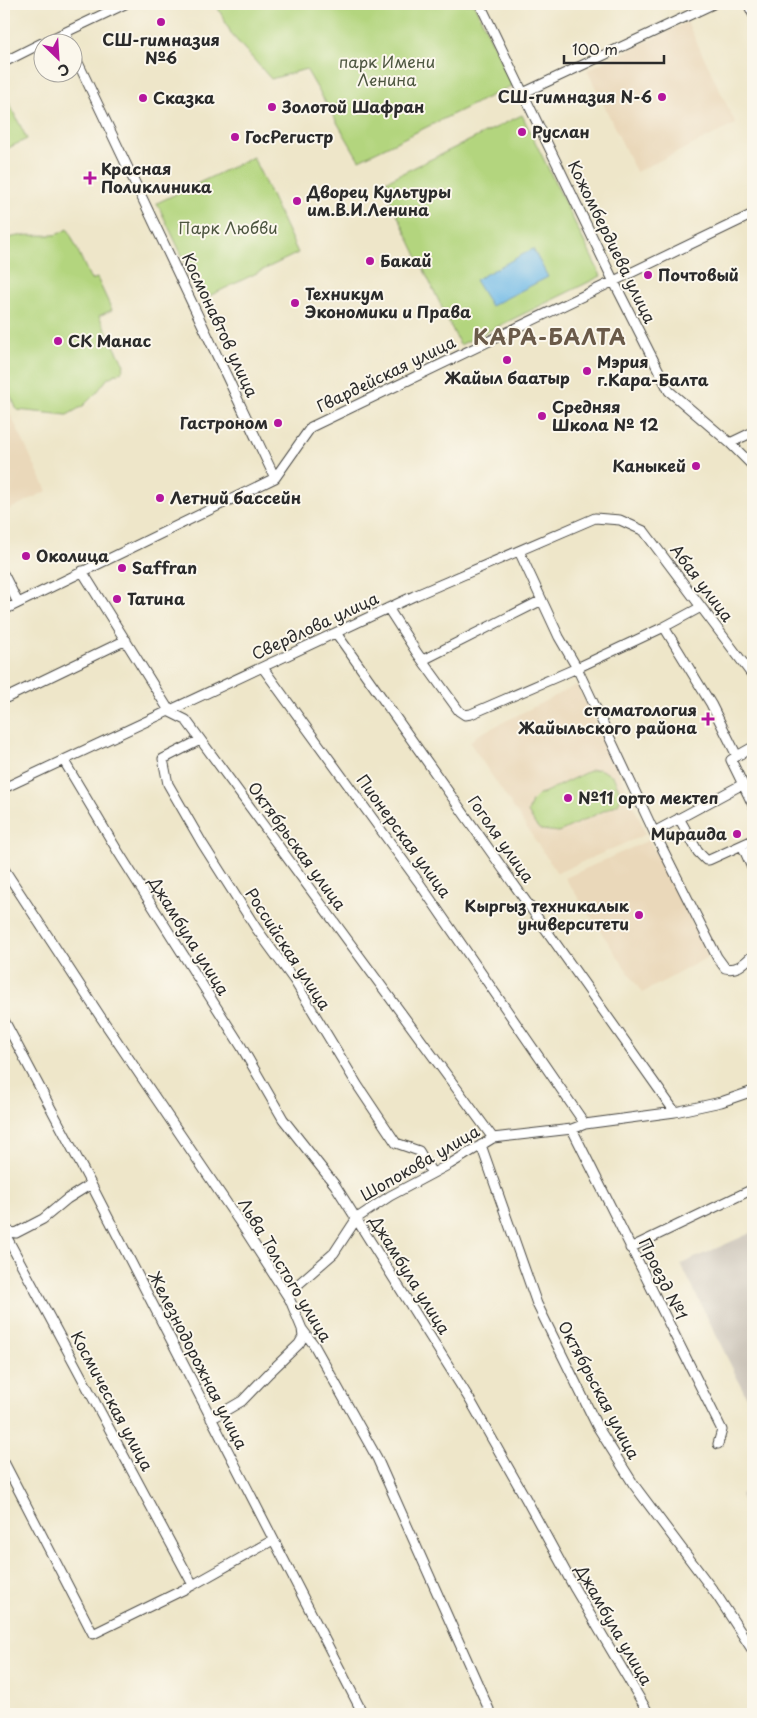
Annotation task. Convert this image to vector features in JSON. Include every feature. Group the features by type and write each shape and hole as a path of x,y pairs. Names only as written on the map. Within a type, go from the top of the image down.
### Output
{"street":[{"path":"67,32 125,4"},
{"name":"Кожомбердиева улица","path":"480,4 614,282 669,391 730,443 753,466"},
{"path":"523,93 713,4"},
{"path":"748,4 753,14"},
{"path":"4,62 32,49"},
{"name":"Космонавтов улица","path":"82,71 276,478"},
{"name":"Гвардейская улица","path":"4,610 276,478 311,427 753,214"},
{"path":"730,443 753,432"},
{"name":"Свердлова улица","path":"4,788 170,712 388,608 595,518 620,520 644,531"},
{"name":"Абая улица","path":"644,531 753,676"},
{"path":"518,551 559,637 577,668 654,832 721,964 729,969 738,968 753,956"},
{"name":"Октябрьская улица","path":"82,572 170,712 186,720 493,1138"},
{"path":"4,574 18,603"},
{"path":"422,660 542,600"},
{"path":"388,608 422,660 460,711 468,715 664,628 701,606"},
{"path":"664,628 710,704 737,756"},
{"name":"Гоголя улица","path":"336,633 675,1112"},
{"path":"4,699 126,640"},
{"name":"Пионерская улица","path":"263,668 418,881 585,1124"},
{"name":"Российская улица","path":"200,740 163,759 168,784 251,920 294,980 347,1069 396,1143 419,1151 432,1173"},
{"path":"753,747 732,761 753,805"},
{"name":"Джамбула улица","path":"64,761 117,850 241,1046 283,1119 335,1184 470,1400 575,1589 649,1714"},
{"path":"654,832 743,784"},
{"path":"679,818 698,852 706,860 753,840"},
{"path":"742,845 753,870"},
{"name":"Льва Толстого улица","path":"4,869 290,1300 302,1329 314,1345 377,1458 491,1714"},
{"name":"Железнодорожная улица","path":"4,1020 91,1184 363,1714"},
{"name":"Шопокова улица","path":"290,1300 290,1294 294,1288 334,1253 357,1218 390,1196 450,1164 493,1138 572,1129 585,1124 675,1112 721,1102 753,1091"},
{"name":"Проезд №1","path":"572,1129 722,1430 718,1444"},
{"name":"Октябрьская улица","path":"481,1145 537,1304 597,1426 634,1485 718,1597 753,1651"},
{"path":"4,1232 16,1233 43,1219 67,1199 91,1184"},
{"path":"630,1248 753,1189"},
{"name":"Космическая улица","path":"4,1232 193,1585"},
{"path":"212,1419 242,1401 299,1344 303,1337 302,1329"},
{"path":"4,1462 93,1634 193,1585 273,1540"}],"shaded area":[{"name":"СШ-гимназия N-6","path":"687,22 736,124 636,172 587,70"},
{"path":"4,401 47,491 4,512"},
{"name":"№11 орто мектеп","path":"577,685 614,761 646,834 557,873 470,743 476,736"},
{"name":"Кыргыз техникалык университети","path":"649,840 684,906 708,957 642,993 565,878"},
{"path":"753,1232 753,1410 681,1264"},
{"path":"753,1485 753,1520 740,1495"}],"green space":[{"name":"парк Имени Ленина","path":"216,4 474,4 513,85 359,160 306,69 271,79 232,35"},
{"path":"4,93 27,139 4,150"},
{"path":"522,115 601,276 460,345 382,183"},
{"name":"Парк Любви","path":"253,157 298,253 203,299 157,203"},
{"name":"СК Манас","path":"68,229 91,280 97,278 112,310 99,316 124,365 122,371 108,378 83,406 67,415 17,410 4,381 4,240 22,236 55,235"},
{"path":"599,769 613,776 622,796 618,804 559,832 541,830 536,826 528,812 532,801 537,796 591,770"}],"water":[{"path":"533,249 548,277 491,306 475,280"}],"place":[{"name":"СШ-гимназия №6","path":"161,22"},
{"name":"СШ-гимназия N-6","path":"662,97"},
{"name":"Сказка","path":"143,98"},
{"name":"Золотой Шафран","path":"272,107"},
{"name":"Руслан","path":"522,132"},
{"name":"ГосРегистр","path":"235,137"},
{"name":"Красная Поликлиника","path":"90,178"},
{"name":"Дворец Культуры им.В.И.Ленина","path":"297,201"},
{"name":"Бакай","path":"370,261"},
{"name":"Почтовый","path":"648,275"},
{"name":"Техникум Экономики и Права","path":"295,303"},
{"name":"СК Манас","path":"58,341"},
{"name":"Жайыл баатыр","path":"507,360"},
{"name":"Мэрия г.Кара-Балта","path":"587,371"},
{"name":"Средняя Школа № 12","path":"542,416"},
{"name":"Гастроном","path":"278,423"},
{"name":"Каныкей","path":"696,466"},
{"name":"Летний бассейн","path":"160,498"},
{"name":"Околица","path":"26,556"},
{"name":"Saffran","path":"122,568"},
{"name":"Татина","path":"117,599"},
{"name":"стоматология Жайыльского района","path":"708,719"},
{"name":"№11 орто мектеп","path":"568,798"},
{"name":"Мираида","path":"737,834"},
{"name":"Кыргыз техникалык университети","path":"639,915"}],"district":[{"name":"КАРА-БАЛТА","path":"550,338"}]}
